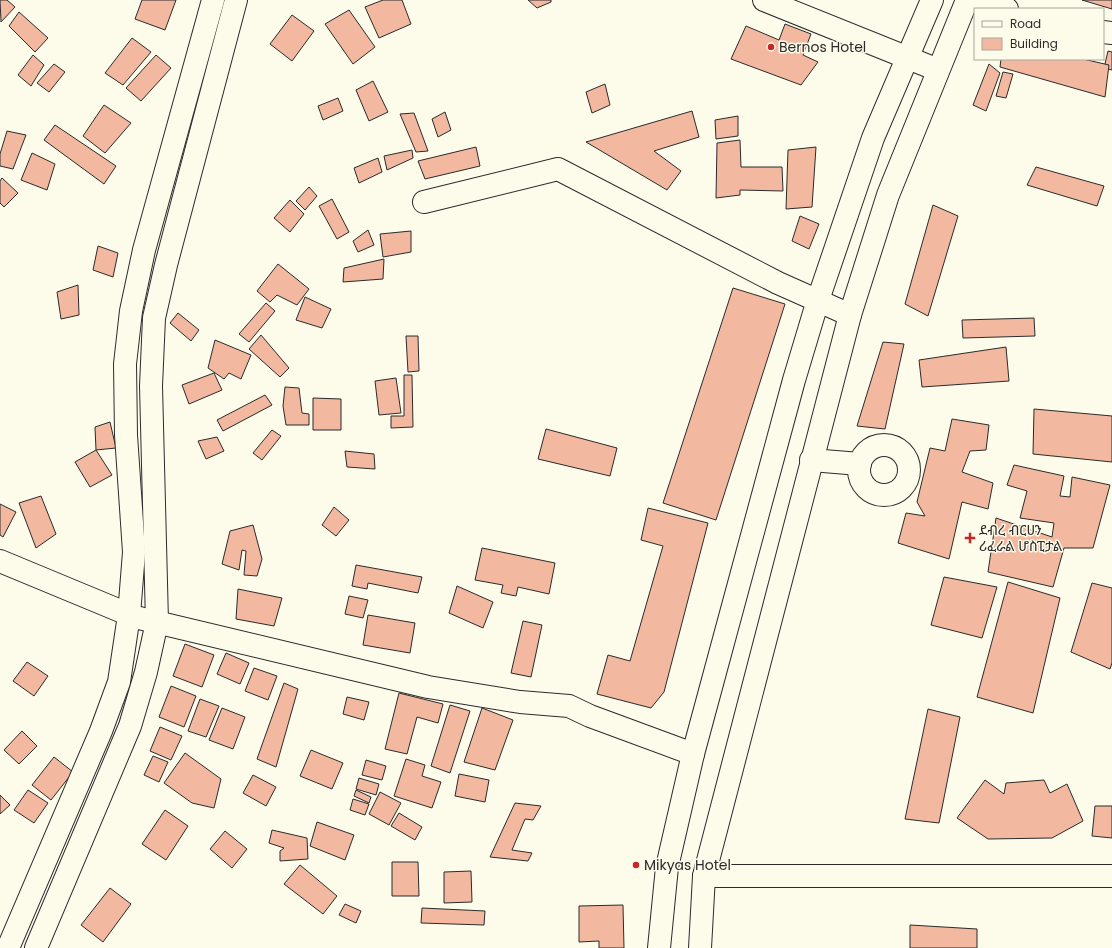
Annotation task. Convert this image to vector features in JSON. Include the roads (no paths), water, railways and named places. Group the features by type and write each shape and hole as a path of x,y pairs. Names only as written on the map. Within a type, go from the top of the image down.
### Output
{"main road":[{"path":"8,948 104,724 118,682 130,615 134,552 126,435 124,364 131,311 144,250 213,0"},
{"path":"36,948 130,726 146,672 156,622 151,386 154,318 166,264 236,0"},
{"path":"764,0 938,70"},
{"path":"659,948 667,867 694,754 794,380 818,300 873,138 932,0"},
{"path":"700,948 704,876 811,460 850,315 888,195 967,0"},
{"path":"977,0 1004,8"},
{"path":"424,202 558,169 757,272 850,315"},
{"path":"811,460 860,464"},
{"path":"0,561 130,615 428,687 520,702 569,706 590,716 694,754"},
{"path":"704,876 1112,876"}],"place":[{"name":"Bernos Hotel","path":"771,47"},
{"name":"ደብረ ብርሀን ሪፈራል ሆስፒታል","path":"970,538"},
{"name":"Mikyas Hotel","path":"636,865"}]}
